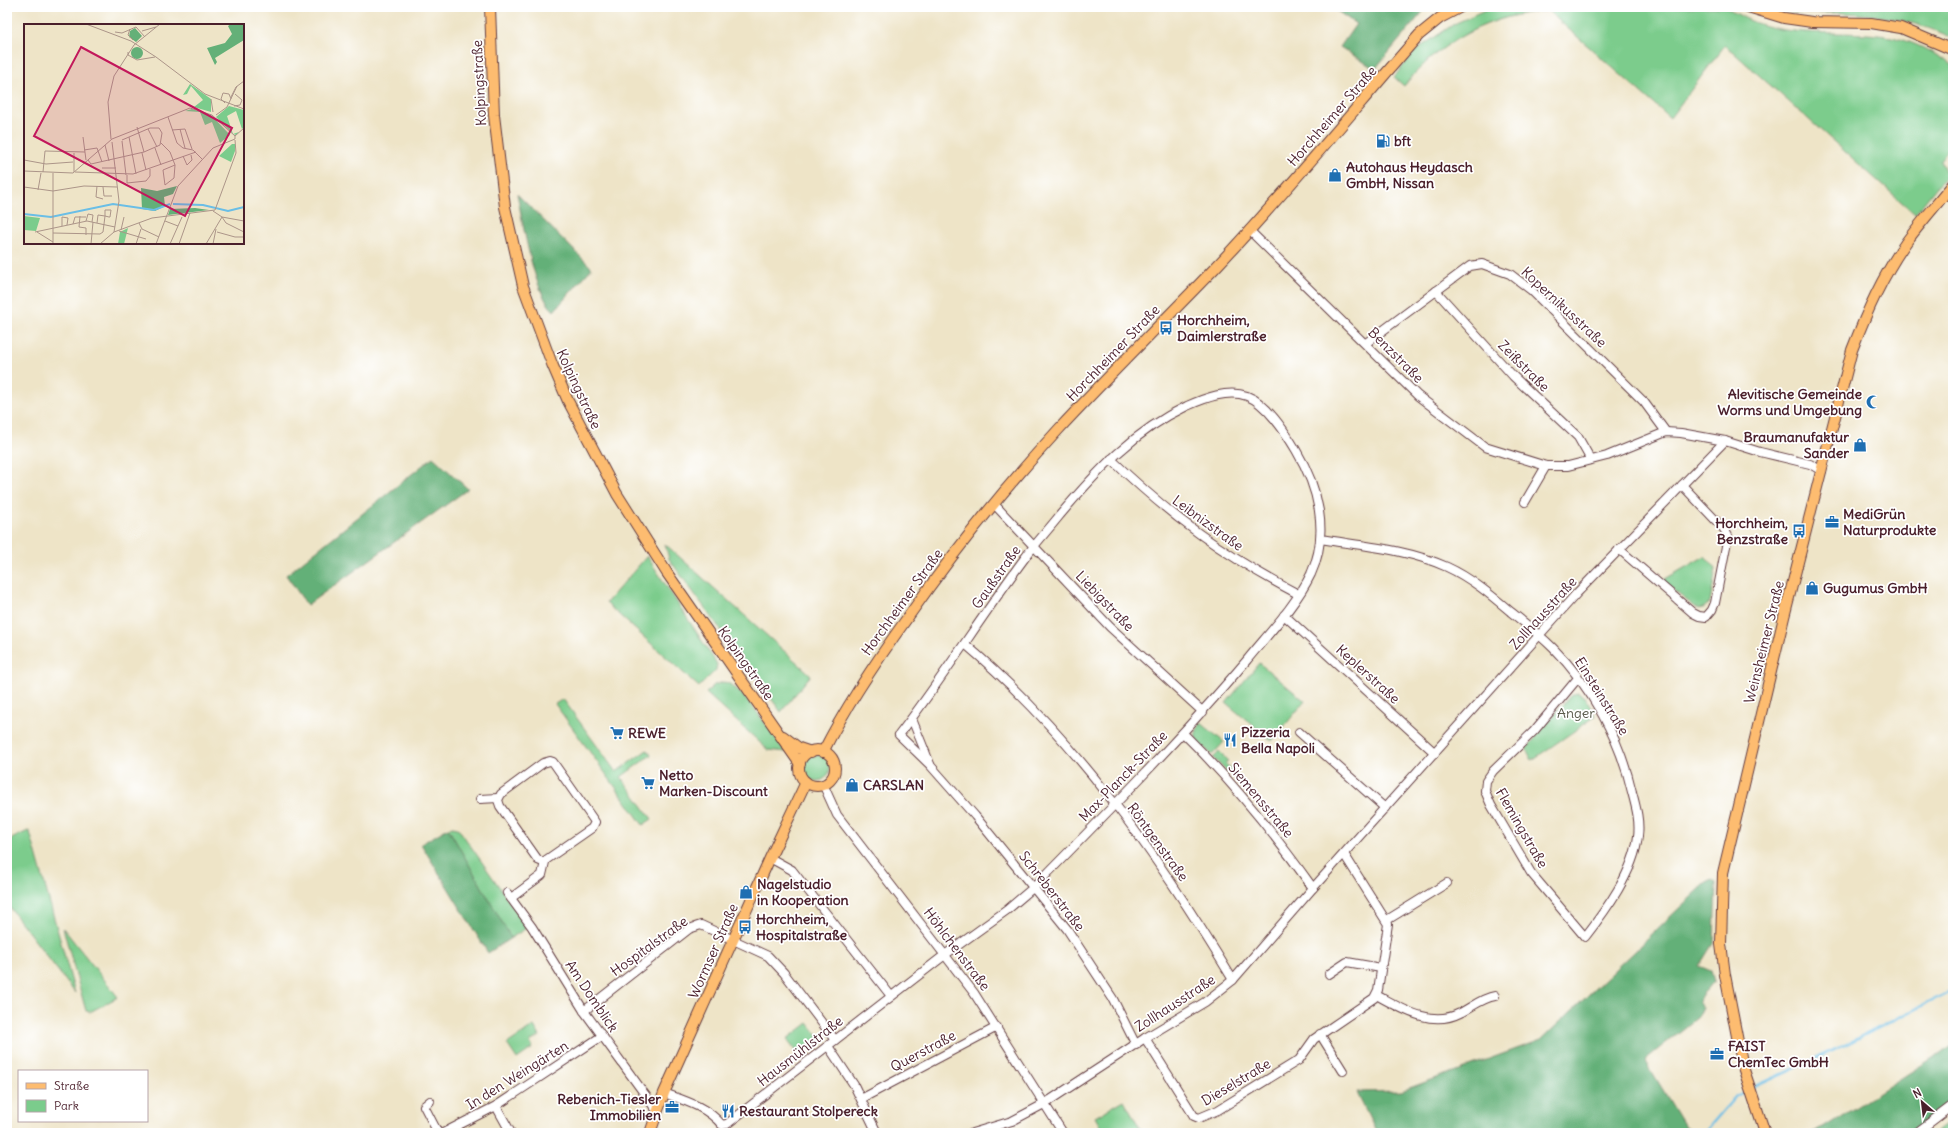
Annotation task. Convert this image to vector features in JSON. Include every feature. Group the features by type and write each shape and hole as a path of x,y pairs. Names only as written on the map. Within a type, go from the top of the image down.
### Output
{"main road":[{"name":"Kolpingstraße","path":"490,7 494,115 502,184 523,286 541,338 568,401 617,494 692,610 800,764"},
{"name":"Horchheimer Straße","path":"823,752 838,721 879,657 944,566 994,504 1059,429 1249,230 1301,173 1419,35 1434,23 1461,7"},
{"path":"1748,7 1762,10 1784,18 1812,22 1871,23 1888,25 1915,32 1953,50"},
{"name":"Weinsheimer Straße","path":"1765,1133 1742,1067 1725,975 1721,944 1723,873 1784,617 1852,350 1868,308 1885,276 1907,242 1953,184"},
{"name":"Kolpingstraße","path":"779,732 799,748 811,752"},
{"path":"811,752 823,752 831,757 835,769 831,780 823,784 813,785 806,782 801,774 800,764 804,757 811,752"},
{"name":"Wormser Straße","path":"650,1133 664,1093 806,782"}],"street":[{"name":"Benzstraße","path":"1249,230 1366,343 1418,396 1485,447 1546,466 1568,466 1591,460 1666,432 1681,433 1725,441 1760,452 1810,464 1822,471"},
{"name":"Kopernikusstraße","path":"1366,343 1454,276 1470,266 1482,264 1510,274 1531,290 1640,398 1666,432"},
{"name":"Zeißstraße","path":"1436,291 1513,376 1578,437 1591,460"},
{"name":"Gaußstraße","path":"912,719 1035,546 1074,499 1111,459 1143,431 1193,403 1220,395 1241,394 1250,397 1260,404 1280,426 1304,463 1315,490 1319,505 1320,539"},
{"name":"Zollhausstraße","path":"972,1133 1012,1121 1044,1104 1145,1038 1205,1002 1233,980 1313,888 1539,636 1619,549 1725,441"},
{"name":"Leibnizstraße","path":"1111,459 1164,507 1204,538 1259,574 1298,594"},
{"path":"1525,502 1546,466"},
{"path":"1619,549 1693,613 1706,617 1712,610 1715,603 1728,536 1724,529 1682,485"},
{"name":"Liebigstraße","path":"994,504 1110,627 1203,712"},
{"name":"Max-Planck-Straße","path":"946,954 1007,910 1034,887 1203,712 1284,615 1310,576 1317,558 1320,539"},
{"name":"Einsteinstraße","path":"1320,539 1398,551 1448,567 1480,586 1539,636 1553,648 1578,678 1617,743 1630,780 1638,817 1638,837 1632,860 1612,903 1585,937"},
{"name":"Keplerstraße","path":"1284,615 1435,753"},
{"name":"Röntgenstraße","path":"965,644 1013,686 1039,713 1095,779 1173,885 1233,980"},
{"name":"Flemingstraße","path":"1578,678 1534,731 1493,771 1486,780 1485,791 1491,805 1531,873 1585,937"},
{"name":"Schreberstraße","path":"912,719 930,765"},
{"name":"Schreberstraße","path":"912,719 900,735 930,765 1034,887 1067,929 1113,999 1136,1045"},
{"path":"1299,732 1385,808"},
{"name":"Siemensstraße","path":"1183,733 1246,800 1273,833 1313,888"},
{"path":"553,762 595,822 592,828 546,862 538,860 500,806 498,798 500,794 543,763 553,762"},
{"name":"Höhlchenstraße","path":"823,784 837,815 946,954 997,1027 1063,1133"},
{"path":"480,799 498,798"},
{"path":"1344,854 1388,924 1376,995 1405,1010 1426,1018 1457,1014 1484,999 1495,996"},
{"path":"770,858 792,870 891,996"},
{"name":"Am Domblick","path":"546,862 542,875 509,896 532,927 584,1011 657,1111"},
{"path":"1386,920 1447,883"},
{"name":"Hospitalstraße","path":"584,1011 693,926 705,926 768,956 784,973 832,1043 843,1067 861,1098 877,1133"},
{"name":"Hausmühlstraße","path":"664,1093 708,1111 724,1125 946,954"},
{"path":"1329,974 1347,962 1381,968"},
{"name":"Dieselstraße","path":"1145,1038 1194,1116 1199,1118 1218,1110 1299,1060 1310,1043 1320,1034 1376,995"},
{"name":"Querstraße","path":"861,1098 997,1027"},
{"path":"1320,1034 1343,1071"},
{"name":"In den Weingärten","path":"443,1133 496,1106 602,1036"},
{"path":"430,1101 424,1106 438,1133"},
{"path":"1916,1133 1953,1105"},
{"path":"496,1106 511,1133"}],"green space":[{"path":"1331,7 1427,7 1375,69 1340,47 1356,24"},
{"path":"1491,7 1727,7 1746,19 1765,26 1786,30 1871,34 1901,39 1924,48 1953,65 1953,143 1940,160 1947,174 1915,214 1725,45 1670,118 1548,11 1527,13 1507,18 1487,24 1468,33 1450,43 1434,56 1418,70 1404,86 1394,77 1416,50 1454,24"},
{"path":"1769,7 1945,7 1953,14 1953,38 1927,27 1885,17 1842,13 1796,13"},
{"path":"517,194 592,268 554,311 540,289 530,256"},
{"path":"433,457 468,489 307,605 286,575"},
{"path":"665,544 811,675 781,712 669,559"},
{"path":"647,556 717,664 716,670 699,687 606,603"},
{"path":"1705,556 1716,569 1710,603 1703,608 1698,609 1665,584 1665,579"},
{"path":"1259,663 1305,701 1272,741 1226,703"},
{"path":"724,682 731,685 748,701 786,752 768,750 706,693 714,685"},
{"name":"Anger","path":"1577,693 1583,695 1596,716 1532,760 1526,749 1569,697"},
{"path":"563,699 616,772 647,750 651,755 621,777 652,819 643,825 555,704"},
{"path":"1201,723 1224,742 1212,755 1197,740 1196,733"},
{"path":"1219,752 1228,761 1225,763 1232,770 1228,773 1213,758"},
{"path":"817,755 826,759 830,768 826,777 817,781 808,777 804,768 808,759"},
{"path":"448,828 458,828 526,925 525,929 511,938"},
{"path":"448,828 511,938 488,953 421,844"},
{"path":"28,831 30,832 75,993 7,904 7,841"},
{"path":"1712,880 1716,883 1714,942 1699,966 1711,971 1714,981 1698,1001 1703,1007 1698,1017 1645,1060 1689,1133 1377,1133 1357,1092 1401,1091 1541,1040 1676,911 1705,884"},
{"path":"63,928 118,997 90,1012 86,1011"},
{"path":"808,1023 819,1037 798,1053 787,1039"},
{"path":"534,1026 540,1036 530,1042 533,1048 517,1059 507,1044"},
{"path":"1953,1045 1953,1105 1916,1133 1812,1133 1823,1128"},
{"path":"1124,1100 1143,1133 1104,1133 1095,1117"},
{"path":"1953,1120 1953,1133 1935,1133"}],"waterway":[{"path":"1752,1088 1837,1049 1953,990"},
{"path":"1704,1133 1736,1096 1748,1090"}],"place":[{"name":"bft","path":"1383,141"},
{"name":"Autohaus Heydasch GmbH, Nissan","path":"1335,175"},
{"name":"Horchheim, Daimlerstraße","path":"1166,328"},
{"name":"Alevitische Gemeinde Worms und Umgebung","path":"1873,402"},
{"name":"Braumanufaktur Sander","path":"1860,445"},
{"name":"MediGrün Naturprodukte","path":"1832,522"},
{"name":"Horchheim, Benzstraße","path":"1799,531"},
{"name":"Gugumus GmbH","path":"1812,588"},
{"name":"REWE","path":"617,733"},
{"name":"Pizzeria Bella Napoli","path":"1230,740"},
{"name":"Netto Marken-Discount","path":"648,783"},
{"name":"CARSLAN","path":"852,785"},
{"name":"Nagelstudio in Kooperation","path":"746,892"},
{"name":"Horchheim, Hospitalstraße","path":"745,927"},
{"name":"FAIST ChemTec GmbH","path":"1717,1054"},
{"name":"Rebenich-Tiesler Immobilien","path":"672,1107"},
{"name":"Restaurant Stolpereck","path":"728,1111"}]}
